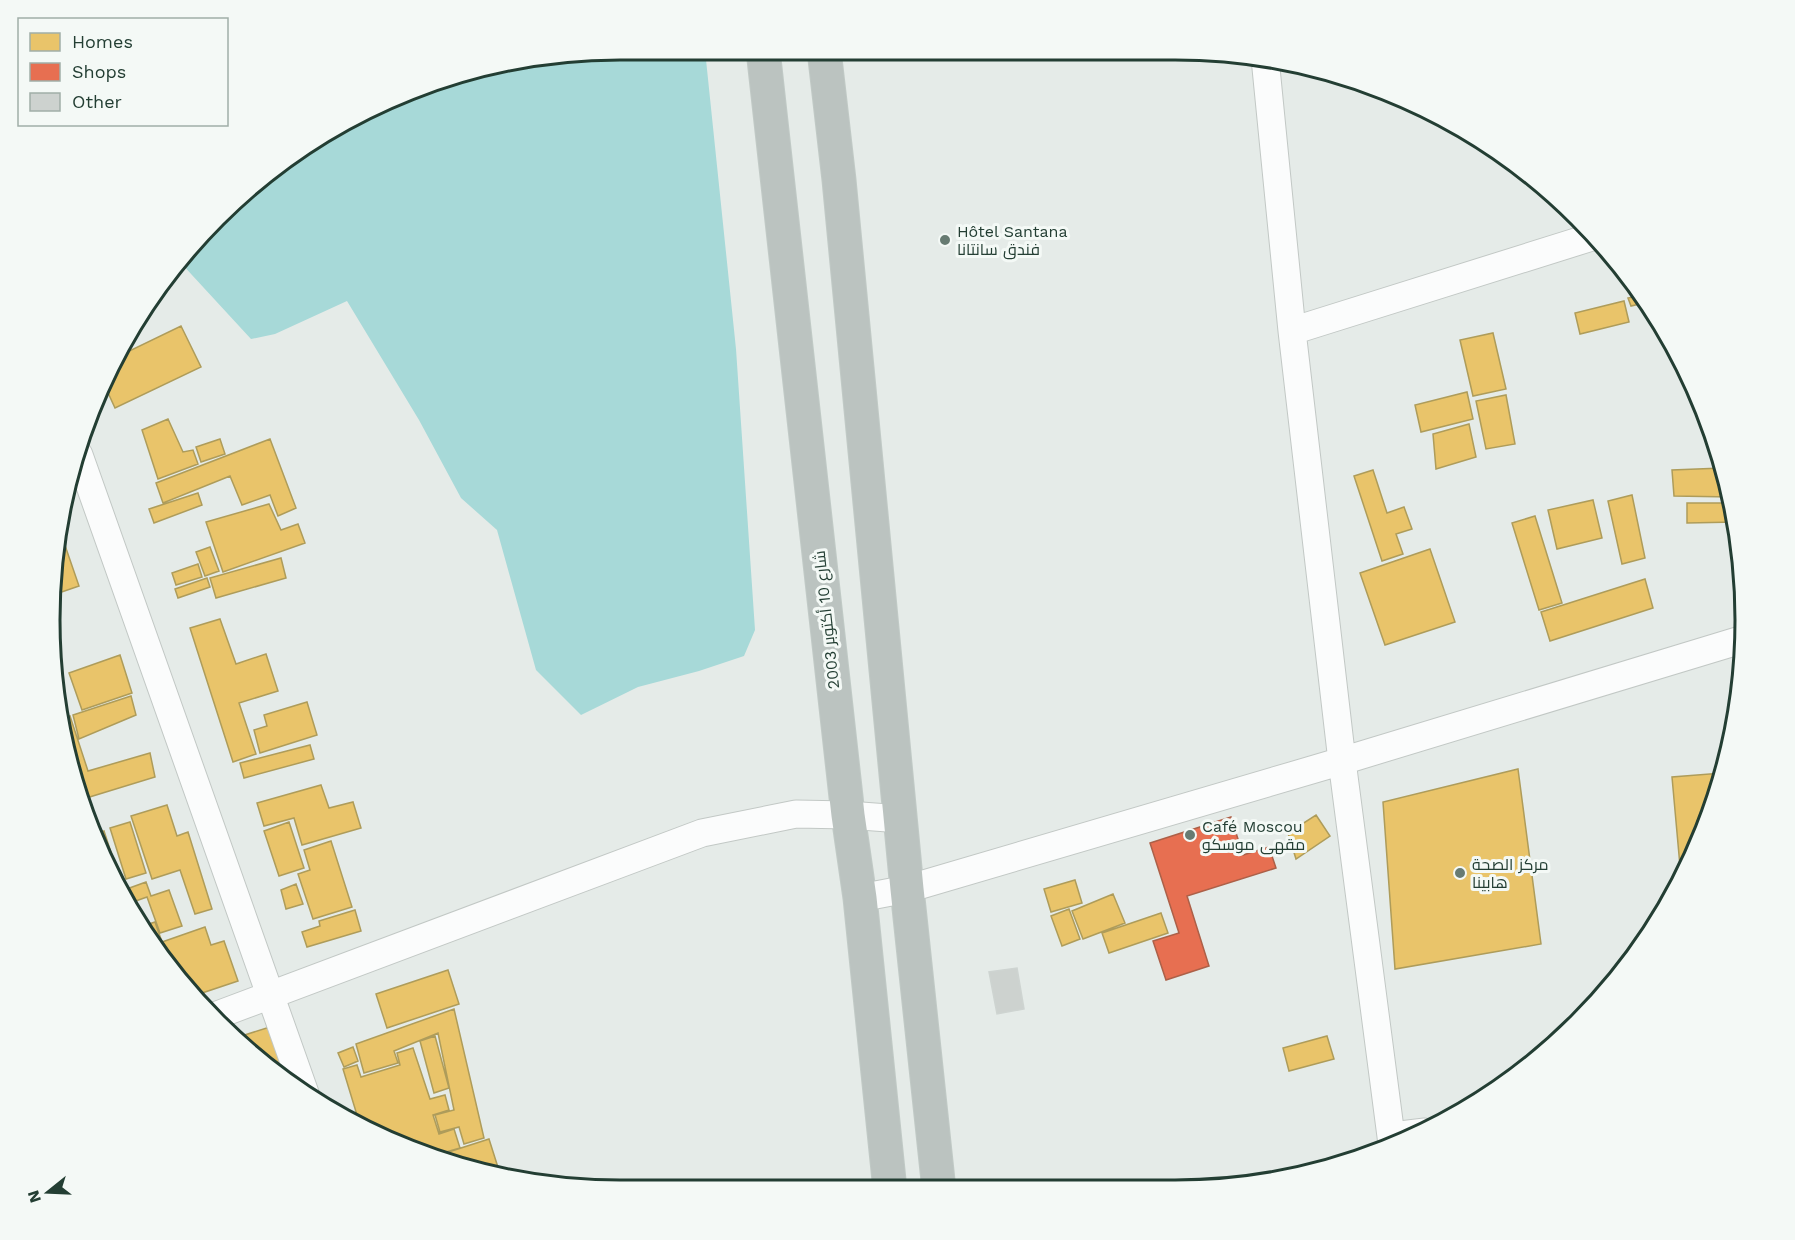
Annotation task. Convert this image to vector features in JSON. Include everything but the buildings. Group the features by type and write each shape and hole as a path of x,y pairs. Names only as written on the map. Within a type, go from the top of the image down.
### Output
{"highway":[{"name":"شارع 10 أكتوبر 2003","path":"764,60 848,815 860,898 889,1180"},
{"path":"832,60 839,180 907,890 938,1180"}],"street":[{"path":"1266,68 1292,331 1342,761 1391,1136"},
{"path":"1292,331 1585,239"},
{"path":"82,464 300,1079"},
{"path":"860,898 907,890 1734,642"},
{"path":"222,1013 702,833 796,814 901,819"}],"water":[{"path":"706,60 736,349 755,630 744,656 638,687 581,715 536,670 497,530 461,498 419,420 347,301 275,334 251,339 185,268 224,224 251,199 309,154 372,118 440,90 475,79 547,65 583,61"}],"place":[{"name":"Hôtel Santana فندق سانتانا","path":"945,240"},
{"name":"Café Moscou مقهى موسكو","path":"1190,835"},
{"name":"مركز الصحة هابينا","path":"1460,873"}]}
